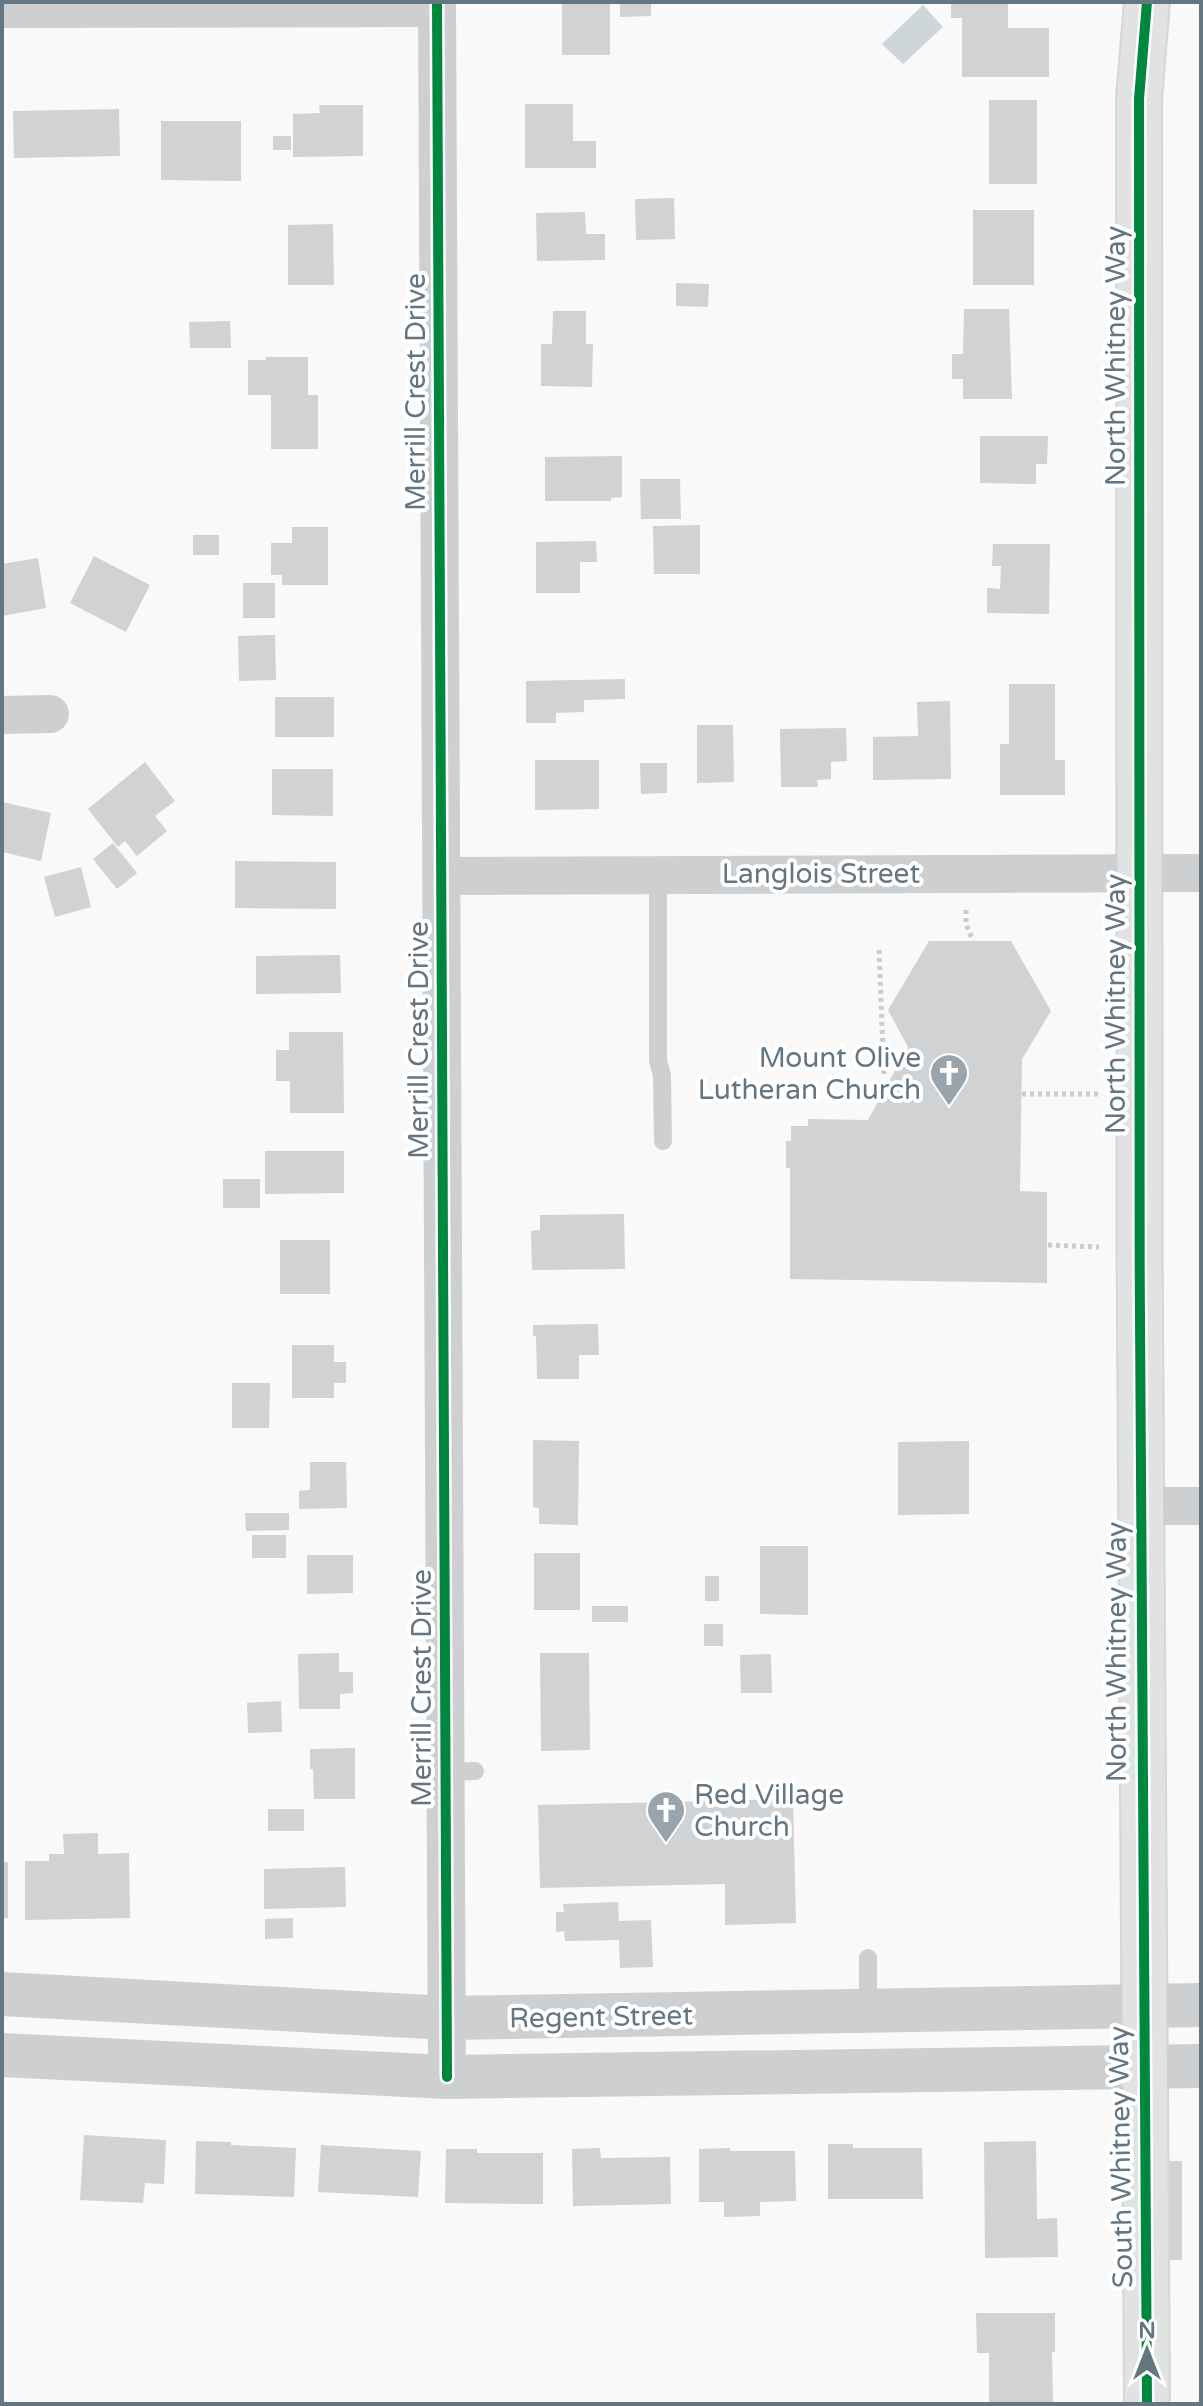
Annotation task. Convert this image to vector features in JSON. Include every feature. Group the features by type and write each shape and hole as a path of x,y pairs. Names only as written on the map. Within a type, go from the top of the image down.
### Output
{"main road":[{"name":"North Whitney Way","path":"1142,2006 1139,99 1147,2"},
{"name":"South Whitney Way","path":"1142,2006 1147,2404"}],"street":[{"path":"2,9 437,5"},
{"name":"Merrill Crest Drive","path":"437,5 442,876 460,1772 447,2018 447,2077"},
{"path":"2,715 50,714"},
{"name":"Langlois Street","path":"442,876 1201,873"},
{"path":"1140,1506 1201,1506"},
{"name":"Regent Street","path":"2,1994 447,2018 1201,2005"},
{"name":"Regent Street","path":"2,2055 447,2077 1201,2066"}],"lane":[{"path":"658,874 658,1061 662,1075 663,1141"},
{"path":"868,1958 868,2011"}],"path":[{"path":"966,897 966,924 973,941"},
{"path":"879,950 884,1074"},
{"path":"1022,1094 1140,1095"},
{"path":"1048,1245 1099,1247"}],"shaded area":[{"path":"923,5 943,27 903,64 882,44"}],"building":[{"path":"562,2 610,2 610,55 562,55"},
{"path":"620,2 651,2 651,16 620,17"},
{"path":"951,2 1008,2 1008,28 1049,28 1049,77 962,77 962,18 951,18"},
{"path":"989,100 1037,100 1037,184 989,184"},
{"path":"525,104 573,104 573,141 596,141 596,168 525,168"},
{"path":"319,105 363,105 363,156 293,157 293,114 320,113"},
{"path":"119,109 120,156 14,158 13,111"},
{"path":"161,121 241,121 241,181 161,180"},
{"path":"273,136 291,136 291,150 273,150"},
{"path":"674,198 675,239 636,240 635,199"},
{"path":"973,210 1034,210 1034,285 973,285"},
{"path":"585,212 586,234 605,234 605,260 537,261 536,213"},
{"path":"333,224 334,285 288,285 288,225"},
{"path":"676,283 709,284 708,307 676,306"},
{"path":"964,309 1009,309 1012,399 963,399 963,379 952,379 952,354 963,354"},
{"path":"553,311 586,311 586,344 593,344 592,387 541,386 541,344 552,344"},
{"path":"230,321 231,348 190,348 189,322"},
{"path":"266,357 308,357 308,395 318,395 318,449 271,449 271,395 248,395 248,360 266,360"},
{"path":"980,436 1048,436 1047,464 1036,464 1036,484 980,483"},
{"path":"622,456 622,497 611,498 611,501 545,501 545,457"},
{"path":"640,479 680,479 681,519 641,519"},
{"path":"700,525 700,574 654,574 653,526"},
{"path":"292,527 328,527 328,585 282,585 282,575 271,575 271,543 292,543"},
{"path":"193,535 219,535 219,555 193,555"},
{"path":"596,541 597,562 580,562 580,593 536,593 536,542"},
{"path":"993,544 1050,544 1049,614 987,613 987,588 1000,589 1001,566 992,566"},
{"path":"94,556 150,585 126,632 70,603"},
{"path":"38,558 46,608 2,616 2,564"},
{"path":"243,583 275,583 275,618 243,618"},
{"path":"275,635 276,680 239,681 238,636"},
{"path":"625,679 625,699 584,700 584,712 556,713 556,723 526,723 526,681"},
{"path":"1009,684 1055,684 1055,760 1065,760 1065,795 1000,795 1000,744 1009,744"},
{"path":"275,697 334,697 334,737 275,737"},
{"path":"950,701 951,779 873,780 873,737 918,736 917,702"},
{"path":"697,725 733,725 734,782 697,783"},
{"path":"846,728 847,761 831,762 831,779 817,780 818,787 781,787 780,729"},
{"path":"535,760 599,760 599,809 535,810"},
{"path":"145,762 175,801 155,816 167,831 137,856 125,841 118,847 88,809"},
{"path":"640,763 667,763 667,793 641,794"},
{"path":"272,769 333,769 333,816 272,815"},
{"path":"2,802 51,813 41,861 2,852"},
{"path":"113,843 137,873 117,889 93,859"},
{"path":"235,861 336,862 336,909 235,908"},
{"path":"81,867 91,907 55,917 44,877"},
{"name":"Mount Olive Lutheran Church","path":"929,941 1011,941 1051,1011 1022,1059 1020,1191 1047,1192 1047,1283 790,1279 790,1168 786,1168 786,1141 791,1141 791,1126 808,1126 808,1119 868,1120 908,1047 888,1010"},
{"path":"340,955 341,993 256,994 256,956"},
{"path":"289,1032 343,1032 344,1113 290,1113 290,1081 276,1081 276,1050 289,1050"},
{"path":"265,1151 344,1151 344,1193 265,1194"},
{"path":"223,1179 260,1179 260,1208 223,1208"},
{"path":"624,1214 625,1269 532,1270 531,1231 540,1230 540,1215"},
{"path":"280,1240 330,1240 330,1294 280,1294"},
{"path":"598,1324 599,1355 579,1355 579,1379 537,1379 533,1325"},
{"path":"292,1345 334,1345 334,1362 346,1362 346,1383 334,1383 334,1398 292,1398"},
{"path":"232,1383 270,1383 269,1428 232,1428"},
{"path":"533,1440 579,1441 578,1525 539,1524 539,1508 533,1507"},
{"path":"969,1441 969,1514 898,1515 898,1442"},
{"path":"310,1462 346,1462 347,1508 299,1509 299,1491 310,1490"},
{"path":"245,1513 289,1513 289,1530 246,1531"},
{"path":"252,1535 286,1535 286,1558 252,1558"},
{"path":"760,1546 808,1546 808,1615 760,1614"},
{"path":"534,1553 580,1553 580,1610 534,1610"},
{"path":"307,1555 353,1555 353,1593 307,1594"},
{"path":"705,1576 719,1576 719,1601 705,1601"},
{"path":"592,1606 628,1606 628,1622 592,1622"},
{"path":"704,1624 723,1624 723,1646 704,1646"},
{"path":"339,1653 339,1672 353,1672 353,1693 340,1694 340,1709 299,1709 298,1654"},
{"path":"540,1653 589,1653 590,1750 541,1751"},
{"path":"771,1654 772,1693 741,1693 740,1655"},
{"path":"281,1701 282,1732 248,1733 247,1703"},
{"path":"355,1748 355,1799 314,1799 310,1749"},
{"name":"Red Village Church","path":"793,1799 796,1923 725,1925 725,1884 540,1888 538,1805"},
{"path":"268,1809 304,1809 304,1831 268,1831"},
{"path":"98,1833 98,1854 129,1853 130,1918 25,1920 25,1861 49,1861 49,1854 64,1854 63,1834"},
{"path":"2,1862 8,1862 8,1918 2,1918"},
{"path":"345,1867 346,1907 264,1909 264,1869"},
{"path":"618,1902 619,1921 651,1920 653,1967 620,1968 619,1940 565,1941 564,1931 556,1932 556,1912 564,1912 563,1904"},
{"path":"293,1918 293,1938 265,1939 265,1919"},
{"path":"84,2135 166,2140 164,2184 145,2183 143,2203 80,2200"},
{"path":"196,2141 296,2148 294,2197 195,2194"},
{"path":"1036,2141 1037,2219 1057,2218 1058,2257 985,2258 984,2142"},
{"path":"828,2144 853,2144 853,2148 922,2148 923,2199 828,2199"},
{"path":"321,2145 421,2151 418,2197 318,2192"},
{"path":"600,2148 601,2158 670,2157 671,2204 573,2206 572,2149"},
{"path":"730,2148 730,2151 795,2151 796,2201 760,2202 760,2216 724,2217 724,2202 699,2202 699,2149"},
{"path":"446,2149 477,2149 477,2153 543,2153 543,2204 445,2203"},
{"path":"1168,2161 1182,2161 1182,2260 1169,2260"},
{"path":"976,2313 1055,2313 1053,2404 989,2404 989,2353 977,2353"}],"cycle path":[{"path":"437,2 447,2077"},
{"path":"1147,2 1139,99 1141,1540 1147,2404"}],"place":[{"name":"Mount Olive Lutheran Church","path":"949,1107"},
{"name":"Red Village Church","path":"666,1844"}]}
